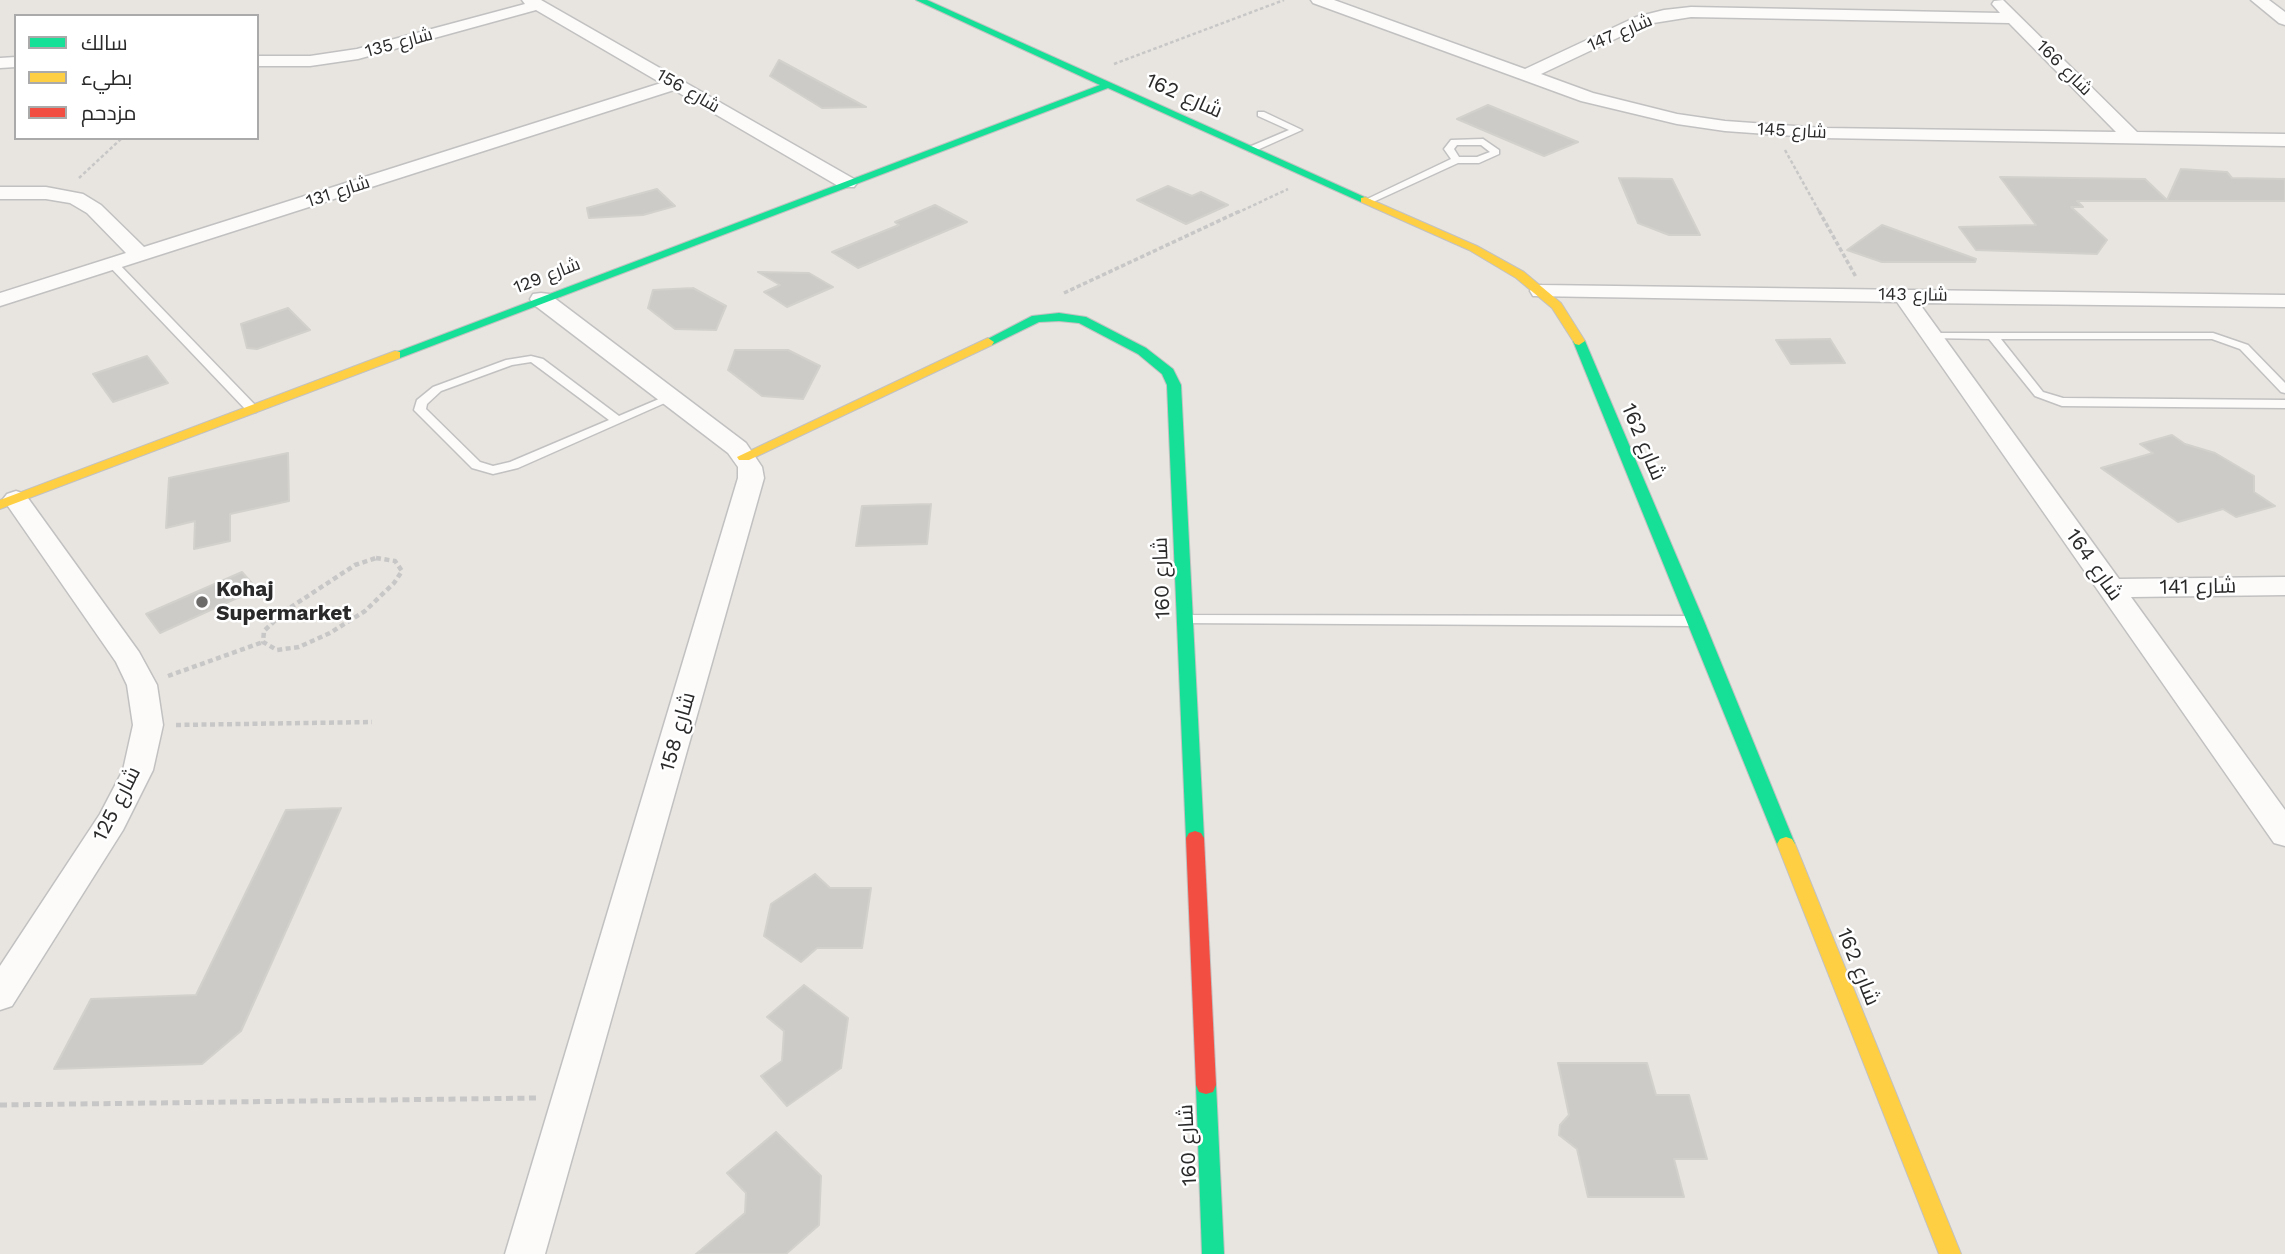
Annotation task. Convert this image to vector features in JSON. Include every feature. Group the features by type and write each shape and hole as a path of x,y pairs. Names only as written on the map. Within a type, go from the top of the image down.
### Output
{"street":[{"name":"شارع 162","path":"920,0 1474,248 1541,291 1557,306 1574,332 1696,621 1951,1254"},
{"name":"شارع 145","path":"1320,0 1526,75 1630,109 1676,119 1774,131 2285,139"},
{"name":"شارع 166","path":"1996,0 2131,137"},
{"path":"2259,0 2285,20"},
{"name":"شارع 135","path":"259,61 310,61 358,54 534,2"},
{"name":"شارع 156","path":"534,2 847,183"},
{"name":"شارع 147","path":"1526,75 1642,20 1664,15 1711,13 2014,18"},
{"name":"شارع 131","path":"0,300 675,84"},
{"name":"شارع 129","path":"8,502 1108,85"},
{"path":"0,193 61,194 86,203 140,255"},
{"name":"شارع 143","path":"1541,291 2285,301"},
{"name":"شارع 164","path":"1903,295 2285,834"},
{"path":"541,299 744,457"},
{"name":"شارع 160","path":"744,457 1037,320 1059,317 1082,320 1099,328 1157,361 1174,385 1213,1254"},
{"name":"شارع 158","path":"525,1254 748,490 751,478 744,457"},
{"name":"شارع 125","path":"0,995 112,821 138,771 148,725 142,685 129,659 8,502"},
{"name":"شارع 141","path":"2111,588 2285,586"}],"lane":[{"path":"1252,149 1297,130 1261,114"},
{"path":"1368,201 1456,160"},
{"path":"113,264 252,409"},
{"path":"1931,336 2224,338 2245,347 2285,390"},
{"path":"1992,336 2039,394 2062,402 2285,404"},
{"path":"618,421 539,361 531,359 510,362 437,389 427,395 420,410 476,465 493,470 514,465 618,421 670,398"},
{"path":"1185,620 1696,621"}],"path":[{"path":"1086,75 1284,0"},
{"path":"1774,131 1866,294"},
{"path":"61,194 120,140"},
{"path":"1037,320 1041,310 1063,294 1314,177"},
{"path":"142,685 263,642 277,650 288,650 330,633 365,611 394,583 400,577 400,565 387,558 355,565 277,617 264,631 263,642"},
{"path":"148,725 372,722"},
{"path":"0,1105 571,1097"}],"building":[{"path":"779,60 866,107 822,108 770,76"},
{"path":"1488,105 1578,142 1544,156 1457,119"},
{"path":"2181,169 2227,172 2232,178 2285,179 2285,201 2077,201 2083,207 2071,207 2107,240 2097,254 1976,250 1959,227 2036,225 2000,177 2145,179 2167,200"},
{"path":"1619,178 1672,179 1700,235 1669,235 1638,223"},
{"path":"1168,186 1192,196 1201,192 1228,205 1186,224 1137,200"},
{"path":"657,189 675,206 643,215 589,218 587,208"},
{"path":"935,205 967,222 858,268 832,252 899,225 895,222"},
{"path":"1882,225 1976,259 1975,262 1882,262 1847,250"},
{"path":"758,272 809,273 833,287 787,307 764,292 780,285"},
{"path":"693,288 726,306 716,330 675,329 648,308 653,290"},
{"path":"288,308 310,330 257,349 247,348 241,324"},
{"path":"1830,339 1845,363 1791,364 1776,340"},
{"path":"735,350 788,350 820,366 803,399 762,396 728,370"},
{"path":"147,356 168,383 113,402 93,374"},
{"path":"2172,435 2185,444 2215,453 2254,476 2254,492 2275,506 2236,517 2223,509 2178,522 2101,468 2153,453 2140,444"},
{"path":"288,453 289,501 230,514 230,541 194,549 195,521 166,528 169,478"},
{"path":"931,504 927,544 856,546 862,506"},
{"name":"Kohaj Supermarket","path":"242,572 257,589 160,633 146,614"},
{"path":"341,808 241,1031 202,1064 54,1069 91,999 196,995 286,810"},
{"path":"815,874 830,888 871,888 862,948 817,948 801,962 764,936 771,904"},
{"path":"804,985 848,1018 841,1068 787,1106 761,1076 782,1061 784,1031 767,1017"},
{"path":"1558,1063 1647,1063 1656,1095 1689,1095 1707,1159 1674,1159 1684,1197 1588,1197 1577,1149 1559,1135 1560,1125 1569,1115"},
{"path":"776,1132 821,1176 819,1225 786,1254 696,1254 745,1213 746,1193 727,1173"}],"traffic: fast":[{"path":"920,0 1365,200"},
{"path":"395,355 1108,85"},
{"path":"988,342 1036,319 1059,317 1082,320 1142,351 1168,372 1174,385 1195,838"},
{"path":"1579,341 1786,844"},
{"path":"1206,1085 1213,1254"}],"traffic: slow":[{"path":"1365,200 1473,248 1520,275 1557,306 1579,341"},
{"path":"744,457 988,342"},
{"path":"0,505 395,355"},
{"path":"1786,844 1950,1254"}],"traffic: jam":[{"path":"1195,838 1206,1085"}],"place":[{"name":"Kohaj Supermarket","path":"202,602"}]}
